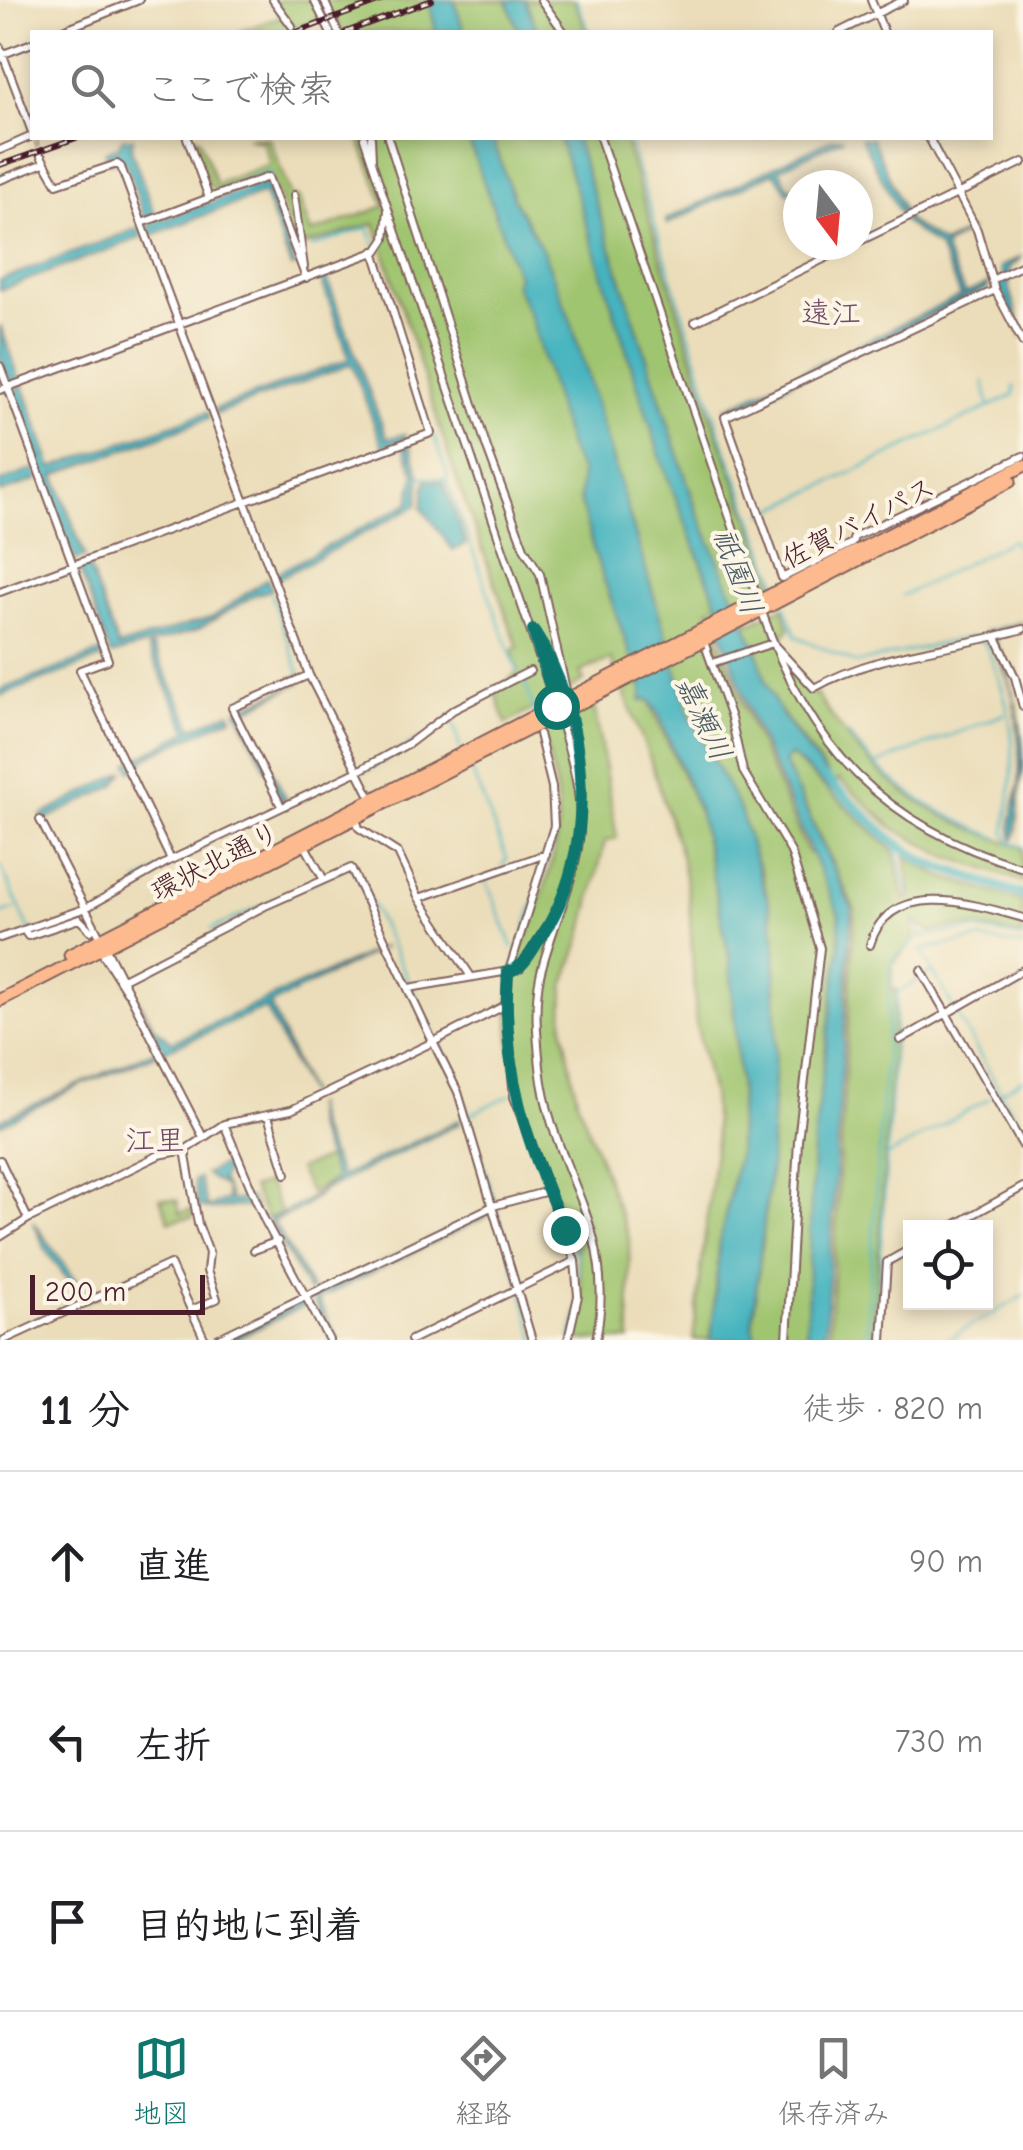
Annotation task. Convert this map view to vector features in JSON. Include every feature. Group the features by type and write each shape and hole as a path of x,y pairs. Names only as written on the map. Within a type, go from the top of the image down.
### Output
{"highway":[{"name":"佐賀バイパス","path":"451,764 880,544 1023,466"},
{"name":"佐賀バイパス","path":"880,544 1023,475"},
{"name":"環状北通り","path":"0,996 451,764"},
{"name":"環状北通り","path":"100,943 304,843 373,802"}],"street":[{"path":"63,30 139,0"},
{"path":"276,0 292,26"},
{"path":"314,0 333,30"},
{"path":"324,0 333,30"},
{"path":"540,0 562,30"},
{"path":"870,0 872,16 882,30"},
{"path":"843,30 904,0"},
{"path":"30,44 2,56 30,127"},
{"path":"0,150 30,139"},
{"path":"188,140 209,198"},
{"path":"367,140 484,501 533,630 578,791 578,851 537,997 540,1069 552,1124 598,1244 603,1292 596,1340"},
{"path":"389,140 488,448 524,548 540,574 558,709"},
{"path":"601,140 773,643 800,703 853,770 911,819 949,842 1023,868"},
{"path":"929,140 978,230 995,290 1023,343"},
{"path":"0,180 43,160 57,184 116,164 147,226 178,324 308,675 373,802"},
{"path":"873,235 1023,162"},
{"path":"147,226 268,177 306,278"},
{"path":"294,195 306,278"},
{"path":"4,389 374,251 385,239 389,204"},
{"path":"0,592 431,434 374,251"},
{"path":"695,322 822,260"},
{"path":"992,280 1023,265"},
{"path":"995,290 724,417 782,578 852,543 854,537 1023,456"},
{"path":"0,366 4,389 79,563 108,660 80,670 172,860"},
{"path":"773,643 814,688 875,662 1023,629"},
{"path":"533,630 578,791"},
{"path":"702,635 731,718 743,771 791,852 820,948 798,1141 787,1340"},
{"path":"996,637 1016,677 1023,707"},
{"path":"712,663 773,643"},
{"path":"0,938 87,910 172,860 358,771 522,673"},
{"path":"283,805 232,708 308,675"},
{"path":"539,734 552,788 554,826 512,971 506,1005 512,1090 575,1261 578,1296 568,1340"},
{"path":"355,816 358,828 398,853 420,898 470,974"},
{"path":"40,820 203,1137"},
{"path":"304,843 323,877"},
{"path":"420,898 547,853"},
{"path":"126,978 323,877 351,868 458,1092 496,1205 532,1340"},
{"path":"870,945 875,928 890,912 938,900 960,899 1023,918"},
{"path":"411,987 470,974 512,971 559,912"},
{"path":"27,929 28,936 79,919 126,978 131,996"},
{"path":"921,970 1023,1146"},
{"path":"900,1040 1023,970"},
{"path":"0,1237 31,1217 159,1155 185,1150 224,1124 268,1116 312,1100 506,1005"},
{"path":"268,1116 286,1174"},
{"path":"224,1124 246,1180 311,1295 330,1340"},
{"path":"185,1150 198,1224 209,1253 207,1271 217,1299 190,1310"},
{"path":"0,1160 31,1217"},
{"path":"964,1220 1023,1187"},
{"path":"215,1340 496,1205 548,1191"},
{"path":"254,1250 278,1242"},
{"path":"882,1340 887,1262 903,1253"},
{"path":"411,1340 575,1261"},
{"path":"4,1340 170,1264 205,1340"}],"green space":[{"path":"276,0 429,0 436,30 341,30 334,14 292,30 244,30 280,17"},
{"path":"454,0 507,0 518,30 463,30"},
{"path":"525,0 574,0 586,30 537,30"},
{"path":"192,140 200,140 216,184 270,164 263,142 255,140 270,140 291,197 298,197 311,233 385,206 360,140 469,140 518,277 515,284 531,317 570,450 581,472 580,500 643,690 642,701 648,699 700,814 730,960 740,1091 738,1155 720,1241 711,1340 693,1340 716,1140 712,1095 696,1023 689,899 681,855 650,759 611,659 580,672 584,681 506,724 496,693 518,671 512,651 518,647 454,472 375,223 297,248 270,172 218,190 209,186"},
{"path":"493,140 560,140 663,465 720,610 717,619 712,606 708,610 751,725 808,853 816,855 839,914 840,942 821,1086 815,1340 751,1340 755,1338 752,1326 770,1171 776,1029 775,937 761,871 690,717 570,319 533,232 514,200"},
{"path":"576,140 625,140 711,416 774,585 741,603 749,623 783,607 789,628 782,639 791,668 860,752 928,808 1023,848 1023,882 943,855 893,828 839,779 835,784 773,701 762,678 759,656 695,506"},
{"path":"594,706 617,838 605,841 581,939 564,986 563,1026 577,1099 629,1238 630,1340 573,1340 580,1307 574,1245 526,1122 515,1077 510,1030 515,969 556,841 557,799 542,731"},
{"path":"789,754 893,850 905,899 911,897 906,857 942,877 1023,902 1022,936 964,926 930,931 914,921 914,940 893,964 891,990 896,989 873,1340 829,1340 855,910 784,763"},
{"path":"327,1158 336,1178 310,1193 298,1169"},
{"path":"268,1183 281,1213 267,1219 252,1188"},
{"path":"160,1198 177,1200 180,1213 192,1209 193,1217 169,1221"}],"water":[{"path":"429,0 454,0 463,30 436,30"},
{"path":"507,0 525,0 537,30 518,30"},
{"path":"122,140 133,140 131,150 155,215 145,219 125,160 108,162 105,152 118,147"},
{"path":"469,140 493,140 514,200 543,251 570,319 690,716 740,810 769,904 775,937 776,1029 770,1171 752,1325 756,1338 751,1340 711,1340 720,1241 738,1155 740,1091 730,960 700,814 658,713 648,699 641,701 643,690 580,500 581,472 570,451 531,317 515,284 518,277"},
{"path":"560,140 576,140 695,506 759,656 770,692 788,724 835,784 831,791 790,755 784,763 852,908 825,1340 806,1340 813,1147 840,942 839,914 753,722 717,619 720,610 663,465"},
{"path":"829,140 840,140 779,169 783,186 774,172 667,224 666,220"},
{"path":"862,140 873,140 908,221 943,244 971,230 945,246 945,252 965,294 988,284 988,288 728,412 726,408 961,296 939,248 905,223"},
{"path":"266,182 295,266 291,267 264,193 151,235 148,225"},
{"path":"139,228 142,237 0,290 0,280"},
{"path":"1023,256 1010,267 1009,287 1023,337 996,282 1004,278 1001,267"},
{"path":"325,274 387,439 405,434 406,439 383,447 352,364 216,414 215,409 350,359 320,276"},
{"path":"0,325 19,378 10,382 0,356"},
{"path":"23,386 52,468 207,412 209,418 55,475 85,557 75,560 13,390"},
{"path":"410,446 420,477 417,505 277,579 275,574 409,503 415,475 404,447"},
{"path":"35,469 38,479 0,493 0,482"},
{"path":"426,481 443,482 466,544 453,550 422,508"},
{"path":"88,564 118,647 213,617 267,579 272,590 256,594 197,630 111,655 79,568"},
{"path":"1023,622 993,635 1013,693 985,632"},
{"path":"153,647 193,728 230,712 232,717 151,755 132,771 128,764 188,731 148,648"},
{"path":"102,652 104,657 0,696 0,690"},
{"path":"301,682 243,712 286,799 282,801 237,710"},
{"path":"1013,693 1017,712 1022,748 1020,785 1018,721"},
{"path":"125,771 114,786 44,820 41,816"},
{"path":"1020,785 1016,831 1013,840 1011,824"},
{"path":"384,947 270,1005 310,1097 265,1008 164,1051 127,981 154,1027 172,1042"},
{"path":"156,1050 158,1054 85,1083 0,1125 0,1120"},
{"path":"313,1104 318,1127 341,1177 459,1120 460,1123 322,1191 304,1207 273,1221 312,1290 309,1292 268,1220 303,1203 336,1179 315,1127"},
{"path":"223,1165 228,1168 221,1179 224,1187 205,1174"},
{"path":"199,1179 207,1207 228,1200 225,1189 231,1201 250,1198 255,1209 212,1209 198,1206 194,1180"},
{"path":"486,1212 487,1216 318,1299 337,1340 332,1340 312,1297"},
{"path":"33,1221 87,1296 154,1265 156,1268 85,1302 47,1252"},
{"path":"306,1300 308,1304 233,1340 223,1340"}],"waterway":[{"path":"576,0 588,30"},
{"path":"629,140 721,436 779,588"},
{"path":"225,189 269,172 271,176"},
{"path":"312,247 368,227 376,248"},
{"path":"984,381 989,405"},
{"path":"764,514 1014,395 1014,386"},
{"path":"434,435 448,476"},
{"path":"417,477 446,479 518,673"},
{"path":"902,596 1012,540 1023,557"},
{"path":"272,596 300,674"},
{"path":"785,605 796,636 856,663 971,637 985,643 1004,693 1012,736 1012,779 1005,832 1009,842 1023,847"},
{"path":"523,676 534,711"},
{"path":"447,718 497,691"},
{"path":"877,764 1005,714"},
{"path":"452,717 460,748"},
{"path":"848,734 881,770 916,797 998,838"},
{"path":"365,772 421,738"},
{"path":"469,764 507,859 502,866"},
{"name":"祇園川","path":"825,778 894,842 927,863 1023,895"},
{"path":"514,967 554,836"},
{"path":"894,842 909,896"},
{"path":"138,882 201,849"},
{"path":"211,930 352,863 435,1036"},
{"path":"0,865 30,931 35,929"},
{"path":"485,878 513,947"},
{"path":"0,914 15,909"},
{"path":"916,921 921,935"},
{"path":"866,1340 892,959 921,936 976,929 1023,938"},
{"path":"1023,946 978,939 921,950 1023,1132"},
{"path":"875,1340 897,993 932,972"},
{"path":"439,1043 461,1090 519,1283"},
{"path":"513,1054 524,1115"},
{"path":"1003,1091 1023,1079"},
{"path":"471,1114 510,1095"},
{"path":"888,1156 990,1098"},
{"path":"558,1207 575,1249 579,1275"},
{"path":"521,1289 536,1340"},
{"path":"946,1340 1023,1296"},
{"path":"571,1340 579,1303"}],"tunnel":[{"path":"36,141 41,156"}],"railway":[{"path":"302,30 383,0"},
{"path":"351,30 432,0"},
{"path":"0,165 70,140"}],"district":[{"name":"遠江","path":"831,313"},
{"name":"江里","path":"155,1140"}],"route":[{"path":"556,706 533,630 569,703 580,782 580,826 578,851 559,912 520,968 508,971 506,1005 514,1098 565,1230"}],"water label":[{"name":"嘉瀬川","path":"704,718"}]}
